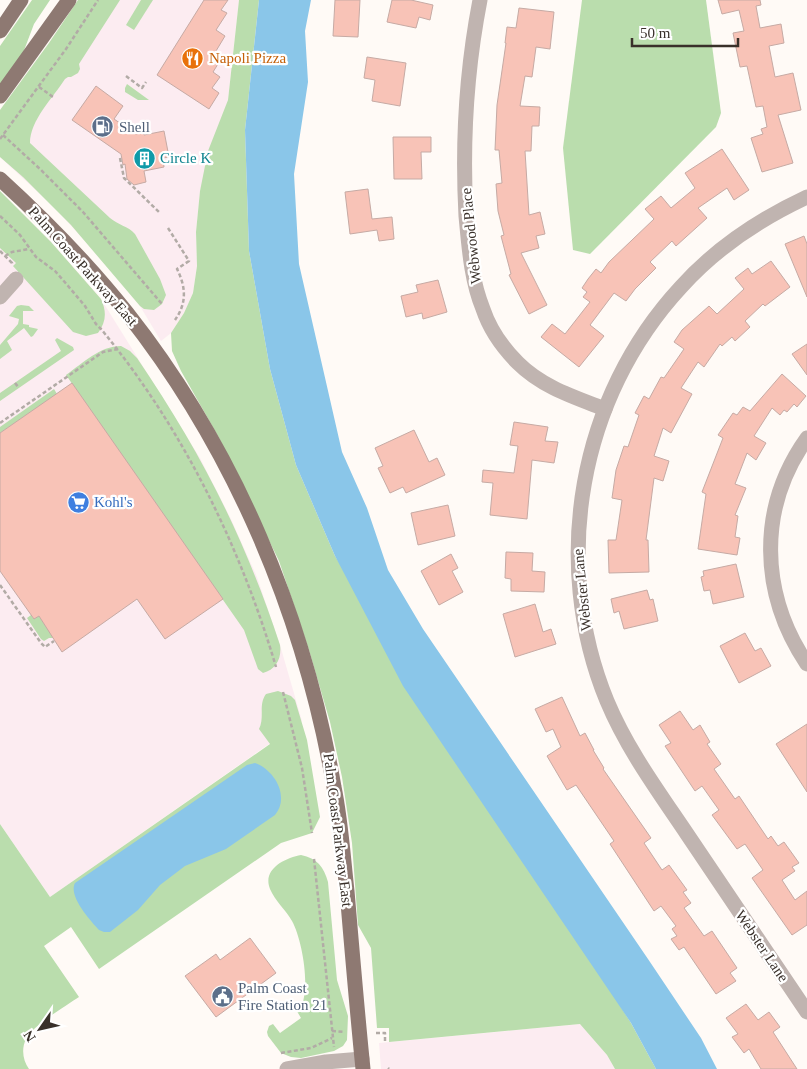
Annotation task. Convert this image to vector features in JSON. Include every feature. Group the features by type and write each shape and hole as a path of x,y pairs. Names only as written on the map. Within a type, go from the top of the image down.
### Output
{"main road":[{"path":"0,31 21,0"},
{"path":"0,96 69,0"},
{"name":"Palm Coast Parkway East","path":"0,179 50,227 90,270 124,309 152,348 208,434 244,501 265,549 300,643 328,753 342,842 363,1064"}],"street":[{"name":"Webwood Place","path":"480,0 468,78 464,155 468,234 478,298 494,333 519,364 545,384 605,409"},
{"name":"Webster Lane","path":"807,197 770,216 737,237 708,260 680,287 640,339 605,409 591,448 583,483 577,545 579,588 589,647 616,722 637,759 807,1012"},
{"path":"0,297 14,272"},
{"path":"807,438 789,469 778,498 772,528 770,563 772,581 780,612 807,664"},
{"path":"287,1069 326,1062 363,1064"}],"path":[{"path":"0,138 39,86 98,0"},
{"path":"126,76 142,88 146,82"},
{"path":"39,86 53,97"},
{"path":"3,135 89,217 162,304"},
{"path":"120,158 124,178 159,212"},
{"path":"0,216 20,235 40,261 63,280 85,306 96,324 117,348 171,428 214,508 248,585 276,667"},
{"path":"168,228 189,261 177,269 183,281 184,298 183,306 175,320"},
{"path":"5,256 12,252 29,249"},
{"path":"0,251 12,263 14,272"},
{"path":"0,423 103,352 117,348"},
{"path":"15,383 19,388"},
{"path":"0,585 40,643 46,647 54,641"},
{"path":"283,692 302,768 312,833"},
{"path":"314,859 334,1051"},
{"path":"332,1031 348,1032"},
{"path":"376,1033 385,1033 385,1043"},
{"path":"282,1053 311,1048 332,1038"}],"shaded area":[{"path":"78,0 239,0 228,100 200,191 196,232 197,266 193,293 184,313 171,333 161,341 140,306 98,255 54,207 0,157 0,110"},
{"path":"0,191 51,242 101,299 200,458 231,519 257,577 280,645 302,721 50,897 0,824"},
{"path":"581,1024 607,1055 615,1069 381,1069 379,1043"}],"green space":[{"path":"32,0 50,0 34,24 23,53 0,85 0,46"},
{"path":"78,0 120,0 79,64 80,69 78,73 65,79 43,110 34,126 30,143 110,218 135,234 160,279 166,295 162,304 154,310 144,309 140,306 71,225 0,157 0,110"},
{"path":"141,0 153,0 134,30 126,25"},
{"path":"239,0 259,0 245,130 249,251 270,369 296,465 335,556 631,1023 656,1069 615,1069 607,1055 580,1024 389,1042 389,1028 377,1028 371,948 358,925 352,843 342,777 330,722 309,650 279,561 218,436 181,371 172,351 171,333 184,313 193,293 197,266 196,232 200,191 208,151 228,100"},
{"path":"582,0 706,0 721,113 716,127 590,254 573,250 563,148"},
{"path":"127,84 149,100 138,100 125,92"},
{"path":"0,191 51,242 101,299 105,317 98,333 86,336 73,332 13,266 16,263 0,248"},
{"path":"17,306 29,306 34,311 23,311 23,324 38,329 31,337 24,328 7,341 12,350 0,359 0,345 18,324 19,319 9,316"},
{"path":"57,338 73,347 74,350 0,401 0,393 61,351 55,340"},
{"path":"121,346 137,358 160,393 201,462 236,532 252,568 280,645 279,659 275,666 268,671 263,673 258,669 244,630 66,375 99,352"},
{"path":"54,389 57,394 0,433 0,427"},
{"path":"31,615 34,619 39,616 54,638 44,641 41,639 27,618"},
{"path":"278,691 291,696 295,700 307,740 320,817 312,833 281,843 99,969 71,927 44,946 79,997 50,1016 29,1034 24,1043 23,1051 25,1062 29,1069 0,1069 0,824 50,897 270,744 259,729 262,720 262,702 266,694"},
{"path":"301,855 311,858 319,864 328,882 337,980 348,1016 347,1040 343,1046 334,1051 301,1058 281,1053 267,1032 269,1026 273,1024 280,1033 301,1018 295,1008 302,1004 304,996 305,974 302,950 292,921 272,893 268,882 272,870 276,866 288,859"}],"water":[{"path":"259,0 311,0 305,31 308,82 294,174 299,264 342,452 367,508 388,570 423,629 701,1038 717,1069 656,1069 631,1023 403,686 335,556 296,465 270,369 249,251 245,130"},
{"path":"255,763 269,772 281,792 279,808 275,815 226,849 185,866 160,885 138,910 110,932 99,930 77,901 74,888 75,883 247,765"}],"building":[{"path":"204,0 228,0 221,10 227,13 216,30 225,36 216,51 223,56 213,72 220,77 212,88 219,93 209,109 157,75"},
{"path":"335,0 360,0 358,37 333,36"},
{"path":"392,0 411,0 433,5 430,20 419,17 416,28 387,22"},
{"path":"718,0 760,0 761,5 756,6 760,28 781,24 784,43 769,46 775,77 793,73 801,110 778,115 793,163 762,172 751,138 763,134 761,129 767,127 763,106 756,107 747,66 740,67 733,33 744,31 739,10 722,14"},
{"path":"519,8 554,12 550,49 536,47 532,77 525,76 520,106 540,107 539,126 532,126 531,151 525,151 529,215 540,212 545,234 536,236 539,248 521,253 547,305 529,314 509,275 511,274 501,236 504,235 498,211 496,184 502,183 499,150 495,150 497,105 507,27 516,28"},
{"path":"367,57 406,63 400,106 372,101 375,80 364,78"},
{"path":"96,86 123,106 114,119 136,134 144,132 144,135 164,131 169,157 163,158 164,167 144,171 146,182 134,185 127,179 125,164 123,165 121,154 72,120"},
{"path":"393,137 431,137 431,152 421,152 422,179 394,179"},
{"path":"722,149 749,190 734,200 727,188 698,208 707,218 676,246 672,241 650,262 656,268 626,301 614,293 590,325 604,336 579,367 541,337 552,324 565,334 590,302 583,297 587,292 582,288 588,279 596,269 601,273 609,262 654,219 645,209 661,196 671,208 695,188 685,173"},
{"path":"368,189 372,219 392,217 394,239 379,241 377,230 350,234 345,192"},
{"path":"804,236 807,244 807,297 785,244"},
{"path":"771,261 790,287 765,306 763,304 745,321 750,327 735,341 732,337 722,346 720,344 704,367 698,362 681,388 692,394 671,433 663,428 654,456 669,461 663,481 654,478 646,540 648,540 649,572 609,573 608,540 616,540 622,500 612,498 616,470 624,446 628,447 639,415 635,413 644,396 649,399 661,377 664,378 684,349 674,342 682,330 709,306 717,314 744,289 735,278 748,268 752,274"},
{"path":"438,280 447,312 423,319 422,313 406,317 401,296 418,292 416,285"},
{"path":"807,344 807,375 792,354"},
{"path":"782,374 806,396 797,407 794,404 787,412 784,410 780,415 772,408 754,436 766,443 756,460 747,453 735,484 746,488 735,515 738,516 735,537 740,538 737,555 698,549 706,494 702,492 723,438 718,435 733,413 737,415 743,407 750,411"},
{"name":"Kohl's","path":"72,383 223,599 165,639 137,599 62,652 39,616 34,619 0,571 0,433"},
{"path":"514,422 548,427 545,441 558,442 554,463 532,460 527,519 490,515 493,483 482,482 483,470 514,473 518,446 510,445"},
{"path":"414,430 429,462 437,458 445,475 406,493 403,487 390,493 378,468 383,466 375,448"},
{"path":"448,505 455,536 418,545 411,513"},
{"path":"506,552 533,553 532,571 545,572 544,592 511,591 511,579 505,578"},
{"path":"451,554 458,568 452,571 463,592 439,605 421,571"},
{"path":"736,564 744,597 713,604 710,590 704,591 701,577 704,576 703,571"},
{"path":"647,590 650,600 653,599 658,621 624,629 619,611 614,613 611,599"},
{"path":"535,604 543,632 551,629 556,644 515,657 503,614"},
{"path":"745,633 755,651 761,648 771,666 739,683 720,646"},
{"path":"562,697 580,736 585,733 603,769 651,838 644,843 662,870 669,865 687,890 683,892 691,903 684,908 704,936 712,931 737,968 730,973 736,981 716,994 684,947 679,950 671,939 677,936 672,929 676,926 661,906 654,911 610,844 614,841 576,785 567,790 547,756 561,747 553,729 546,732 535,709"},
{"path":"680,711 693,730 700,725 710,742 707,744 721,764 714,769 735,799 739,796 768,839 771,836 778,846 784,842 799,863 792,867 795,871 782,880 795,900 807,891 807,925 792,935 752,878 763,870 745,844 737,849 712,815 719,810 702,786 695,791 665,746 671,743 659,725"},
{"path":"807,724 807,792 776,744"},
{"name":"Palm Coast Fire Station 21","path":"250,938 276,973 216,1017 185,976 216,954 220,960"},
{"path":"746,1004 758,1020 769,1012 780,1027 773,1032 797,1069 761,1069 749,1049 744,1053 732,1037 738,1034 726,1018"}],"place":[{"name":"Napoli Pizza","path":"193,58"},
{"name":"Shell","path":"103,127"},
{"name":"Circle K","path":"144,158"},
{"name":"Kohl's","path":"78,502"},
{"name":"Palm Coast Fire Station 21","path":"222,997"}]}
